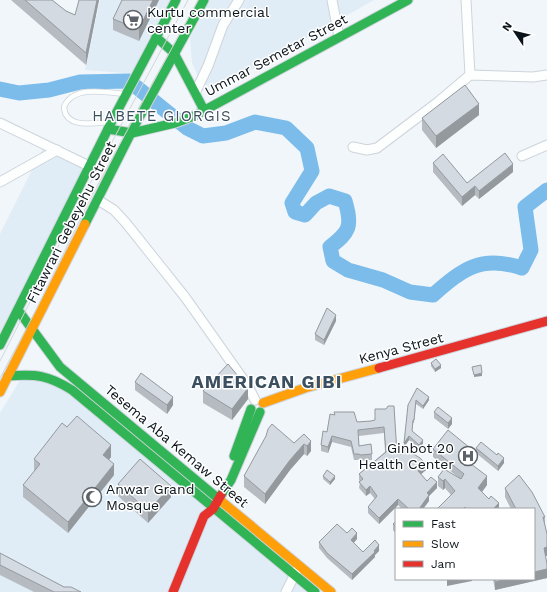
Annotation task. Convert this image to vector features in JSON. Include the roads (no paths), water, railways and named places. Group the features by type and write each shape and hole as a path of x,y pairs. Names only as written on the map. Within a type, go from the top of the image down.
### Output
{"main road":[{"name":"Fitawrari Gebeyehu Street","path":"0,392 32,330 43,284 89,166 176,0"},
{"name":"Fitawrari Gebeyehu Street","path":"0,345 18,310 43,284 98,200 174,53 204,0"},
{"name":"Ummar Semetar Street","path":"132,133 175,123 194,116 408,0"},
{"path":"156,37 174,53 204,110"},
{"path":"110,125 132,133"},
{"name":"Tesema Aba Kemaw Street","path":"18,310 60,366 218,496 331,592"},
{"name":"Kenya Street","path":"257,406 305,388 481,341 547,321"},
{"name":"Tesema Aba Kemaw Street","path":"8,376 42,374 50,376 72,390 315,592"},
{"path":"173,592 186,555 204,516 218,496 232,460 257,406"}],"street":[{"path":"195,93 208,66 223,25 239,0"},
{"path":"332,0 339,37"},
{"path":"466,0 470,75"},
{"path":"353,147 367,150 377,148 438,102 470,75 533,77 547,75"},
{"path":"0,123 89,166"},
{"path":"522,156 547,145"},
{"path":"0,182 57,150"},
{"path":"98,200 122,217 186,298 248,386 257,406"},
{"path":"286,592 293,575 301,566"}],"lane":[{"path":"110,125 78,123 69,118 64,107 71,98 89,91 127,93"}],"waterway":[{"path":"0,89 19,93 49,90 80,82 129,81 187,128 203,136 226,133 255,122 286,128 307,148 312,171 292,203 295,212 305,215 316,203 329,196 345,201 349,223 345,233 330,247 333,261 348,270 383,280 410,292 433,295 454,278 474,266 495,263 508,264 522,268 531,250 525,207 547,190"}],"tram line":[{"path":"0,361 97,170 188,0"},
{"path":"0,378 35,312 90,199 198,0"}],"place":[{"name":"Kurtu commercial center","path":"133,20"},
{"name":"Ginbot 20 Health Center","path":"468,456"},
{"name":"Anwar Grand Mosque","path":"92,497"}],"district":[{"name":"HABETE GIORGIS","path":"162,116"},
{"name":"AMERICAN GIBI","path":"267,381"}]}
